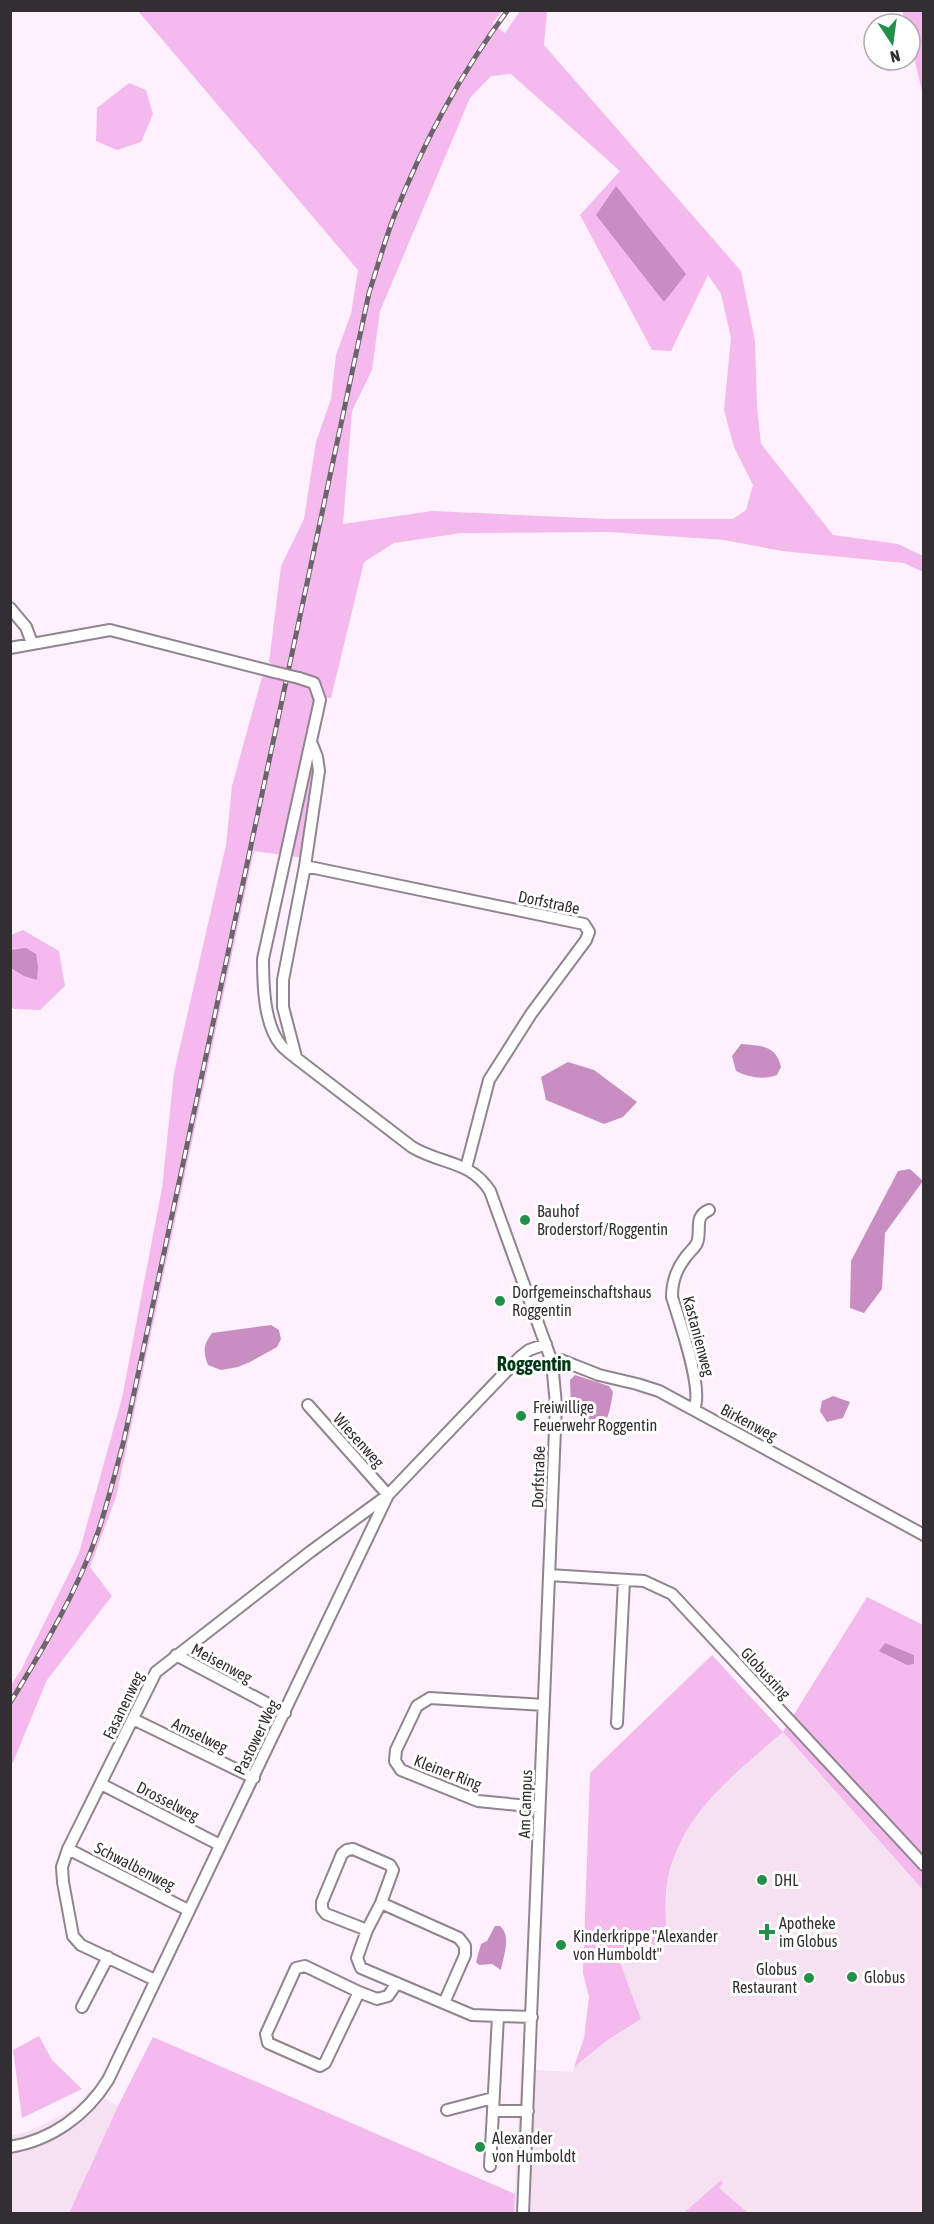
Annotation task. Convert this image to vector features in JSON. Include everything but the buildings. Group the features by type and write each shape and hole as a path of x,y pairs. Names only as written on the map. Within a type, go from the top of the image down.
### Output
{"street":[{"path":"10,608 26,627 32,644 10,648"},
{"name":"Dorfstraße","path":"32,644 110,630 314,683 320,700 312,744 263,959 264,989 272,1027 281,1045 296,1058 412,1147 427,1156 476,1173 490,1191 552,1362 556,1405 549,1592"},
{"name":"Dorfstraße","path":"296,1058 283,1007 283,980 320,771 312,744"},
{"name":"Dorfstraße","path":"305,866 584,924 587,927 589,932 586,940 531,1014 489,1080 466,1168"},
{"name":"Kastanienweg","path":"694,1409 698,1402 697,1386 672,1297 672,1282 677,1270 698,1239 699,1219 709,1210"},
{"name":"Pastower Weg","path":"10,2147 34,2141 66,2125 94,2100 108,2080 388,1496 520,1357 529,1350 546,1344"},
{"name":"Birkenweg","path":"552,1362 561,1360 599,1375 637,1383 659,1391 924,1535"},
{"name":"Wiesenweg","path":"308,1405 388,1496"},
{"name":"Fasanenweg","path":"155,1980 81,1945 73,1936 62,1867 68,1849 156,1672 310,1552 388,1496"},
{"name":"Globusring","path":"549,1575 644,1581 672,1594 924,1865"},
{"path":"617,1723 624,1580"},
{"name":"Am Campus","path":"523,2214 549,1592"},
{"path":"621,1652 631,1662"},
{"name":"Meisenweg","path":"176,1655 285,1713"},
{"name":"Kleiner Ring","path":"539,1807 478,1801 401,1770 395,1761 396,1750 417,1706 430,1698 544,1705"},
{"name":"Amselweg","path":"133,1719 254,1778"},
{"name":"Drosselweg","path":"101,1784 220,1845"},
{"name":"Schwalbenweg","path":"68,1849 188,1911"},
{"path":"367,1930 327,1914 322,1909 322,1902 342,1854 347,1850 372,1857 390,1865 393,1870 357,1958 361,1968 472,2015 532,2017"},
{"path":"381,1903 459,1938 465,1946 465,1955 444,2003"},
{"path":"82,2007 108,1957"},
{"path":"359,1992 325,2063 320,2066 268,2043 266,2034 296,1968 305,1966 377,1999 387,1996 397,1983"},
{"path":"490,2166 498,2016"},
{"path":"447,2110 493,2098"},
{"path":"493,2111 528,2111"}],"shaded area":[{"path":"138,11 502,11 492,24 505,33 520,11 547,11 544,45 741,271 755,341 757,408 761,444 833,535 898,544 923,556 923,572 904,563 782,551 724,540 610,532 461,533 394,543 364,562 331,698 314,698 307,756 316,760 305,858 254,851 116,1497 90,1567 112,1596 47,1680 11,1767 11,1685 21,1670 79,1553 122,1398 162,1188 174,1073 226,845 232,786 262,677 273,676 275,667 269,662 281,566 304,519 316,442 331,399 336,355 351,314 358,270","holes":["511,74 620,171 580,215 652,350 671,351 708,275 721,294 731,338 724,410 734,447 753,485 746,510 733,519 607,519 432,511 343,524 352,411 372,370 380,311 470,98 491,76"]},
{"path":"923,11 923,95 917,72 922,72 922,12 902,12"},
{"path":"129,83 146,90 153,114 141,142 117,150 96,141 97,108"},
{"path":"616,186 686,274 664,302 596,215"},
{"path":"23,930 59,951 65,986 40,1010 14,1009 11,1006 11,935"},
{"path":"26,948 36,954 37,980 24,976 11,968 11,950"},
{"path":"741,1044 762,1046 776,1054 781,1067 777,1075 756,1078 736,1071 732,1056"},
{"path":"568,1062 594,1070 637,1102 623,1117 604,1124 546,1100 541,1077"},
{"path":"910,1169 923,1181 885,1233 882,1289 864,1313 850,1308 851,1261 898,1171"},
{"path":"271,1325 279,1330 281,1339 277,1347 238,1367 221,1370 208,1365 205,1349 212,1333"},
{"path":"575,1375 609,1386 613,1392 609,1414 602,1424 591,1423 571,1413 570,1380"},
{"path":"833,1396 850,1402 843,1418 827,1422 820,1411 822,1401"},
{"path":"867,1597 923,1625 923,1890 783,1732"},
{"path":"885,1643 914,1655 914,1664 907,1665 879,1651"},
{"path":"712,1655 783,1732 729,1779 698,1814 685,1833 675,1854 668,1878 667,1943 641,1947 618,1957 641,2019 609,2039 574,2067 584,2038 589,1997 583,1973 590,1773"},
{"path":"783,1732 923,1890 923,2213 514,2214 521,2069 573,2072 574,2067 609,2039 641,2019 618,1957 641,1947 667,1943 665,1914 668,1880 676,1850 692,1820 713,1793"},
{"path":"495,1926 500,1926 506,1935 501,1970 492,1964 479,1965 476,1962 481,1944 487,1941"},
{"path":"39,2036 52,2060 82,2089 22,2118 13,2050"},
{"path":"153,2037 515,2194 514,2213 69,2213 118,2106"},
{"path":"91,2089 118,2106 69,2213 11,2213 10,2136 27,2132 63,2115 79,2103"},
{"path":"721,2180 723,2183 719,2188 748,2213 684,2213"}],"railway":[{"path":"10,1703 47,1641 90,1554 102,1521 124,1440 369,293 393,219 429,137 474,59 508,10"}],"place":[{"name":"Bauhof Broderstorf/Roggentin","path":"525,1220"},
{"name":"Dorfgemeinschaftshaus Roggentin","path":"500,1301"},
{"name":"Freiwillige Feuerwehr Roggentin","path":"521,1416"},
{"name":"DHL","path":"762,1880"},
{"name":"Apotheke im Globus","path":"767,1932"},
{"name":"Kinderkrippe \"Alexander von Humboldt\"","path":"561,1945"},
{"name":"Globus","path":"852,1977"},
{"name":"Globus Restaurant","path":"809,1978"},
{"name":"Alexander von Humboldt","path":"480,2147"}],"district":[{"name":"Roggentin","path":"534,1363"}]}
